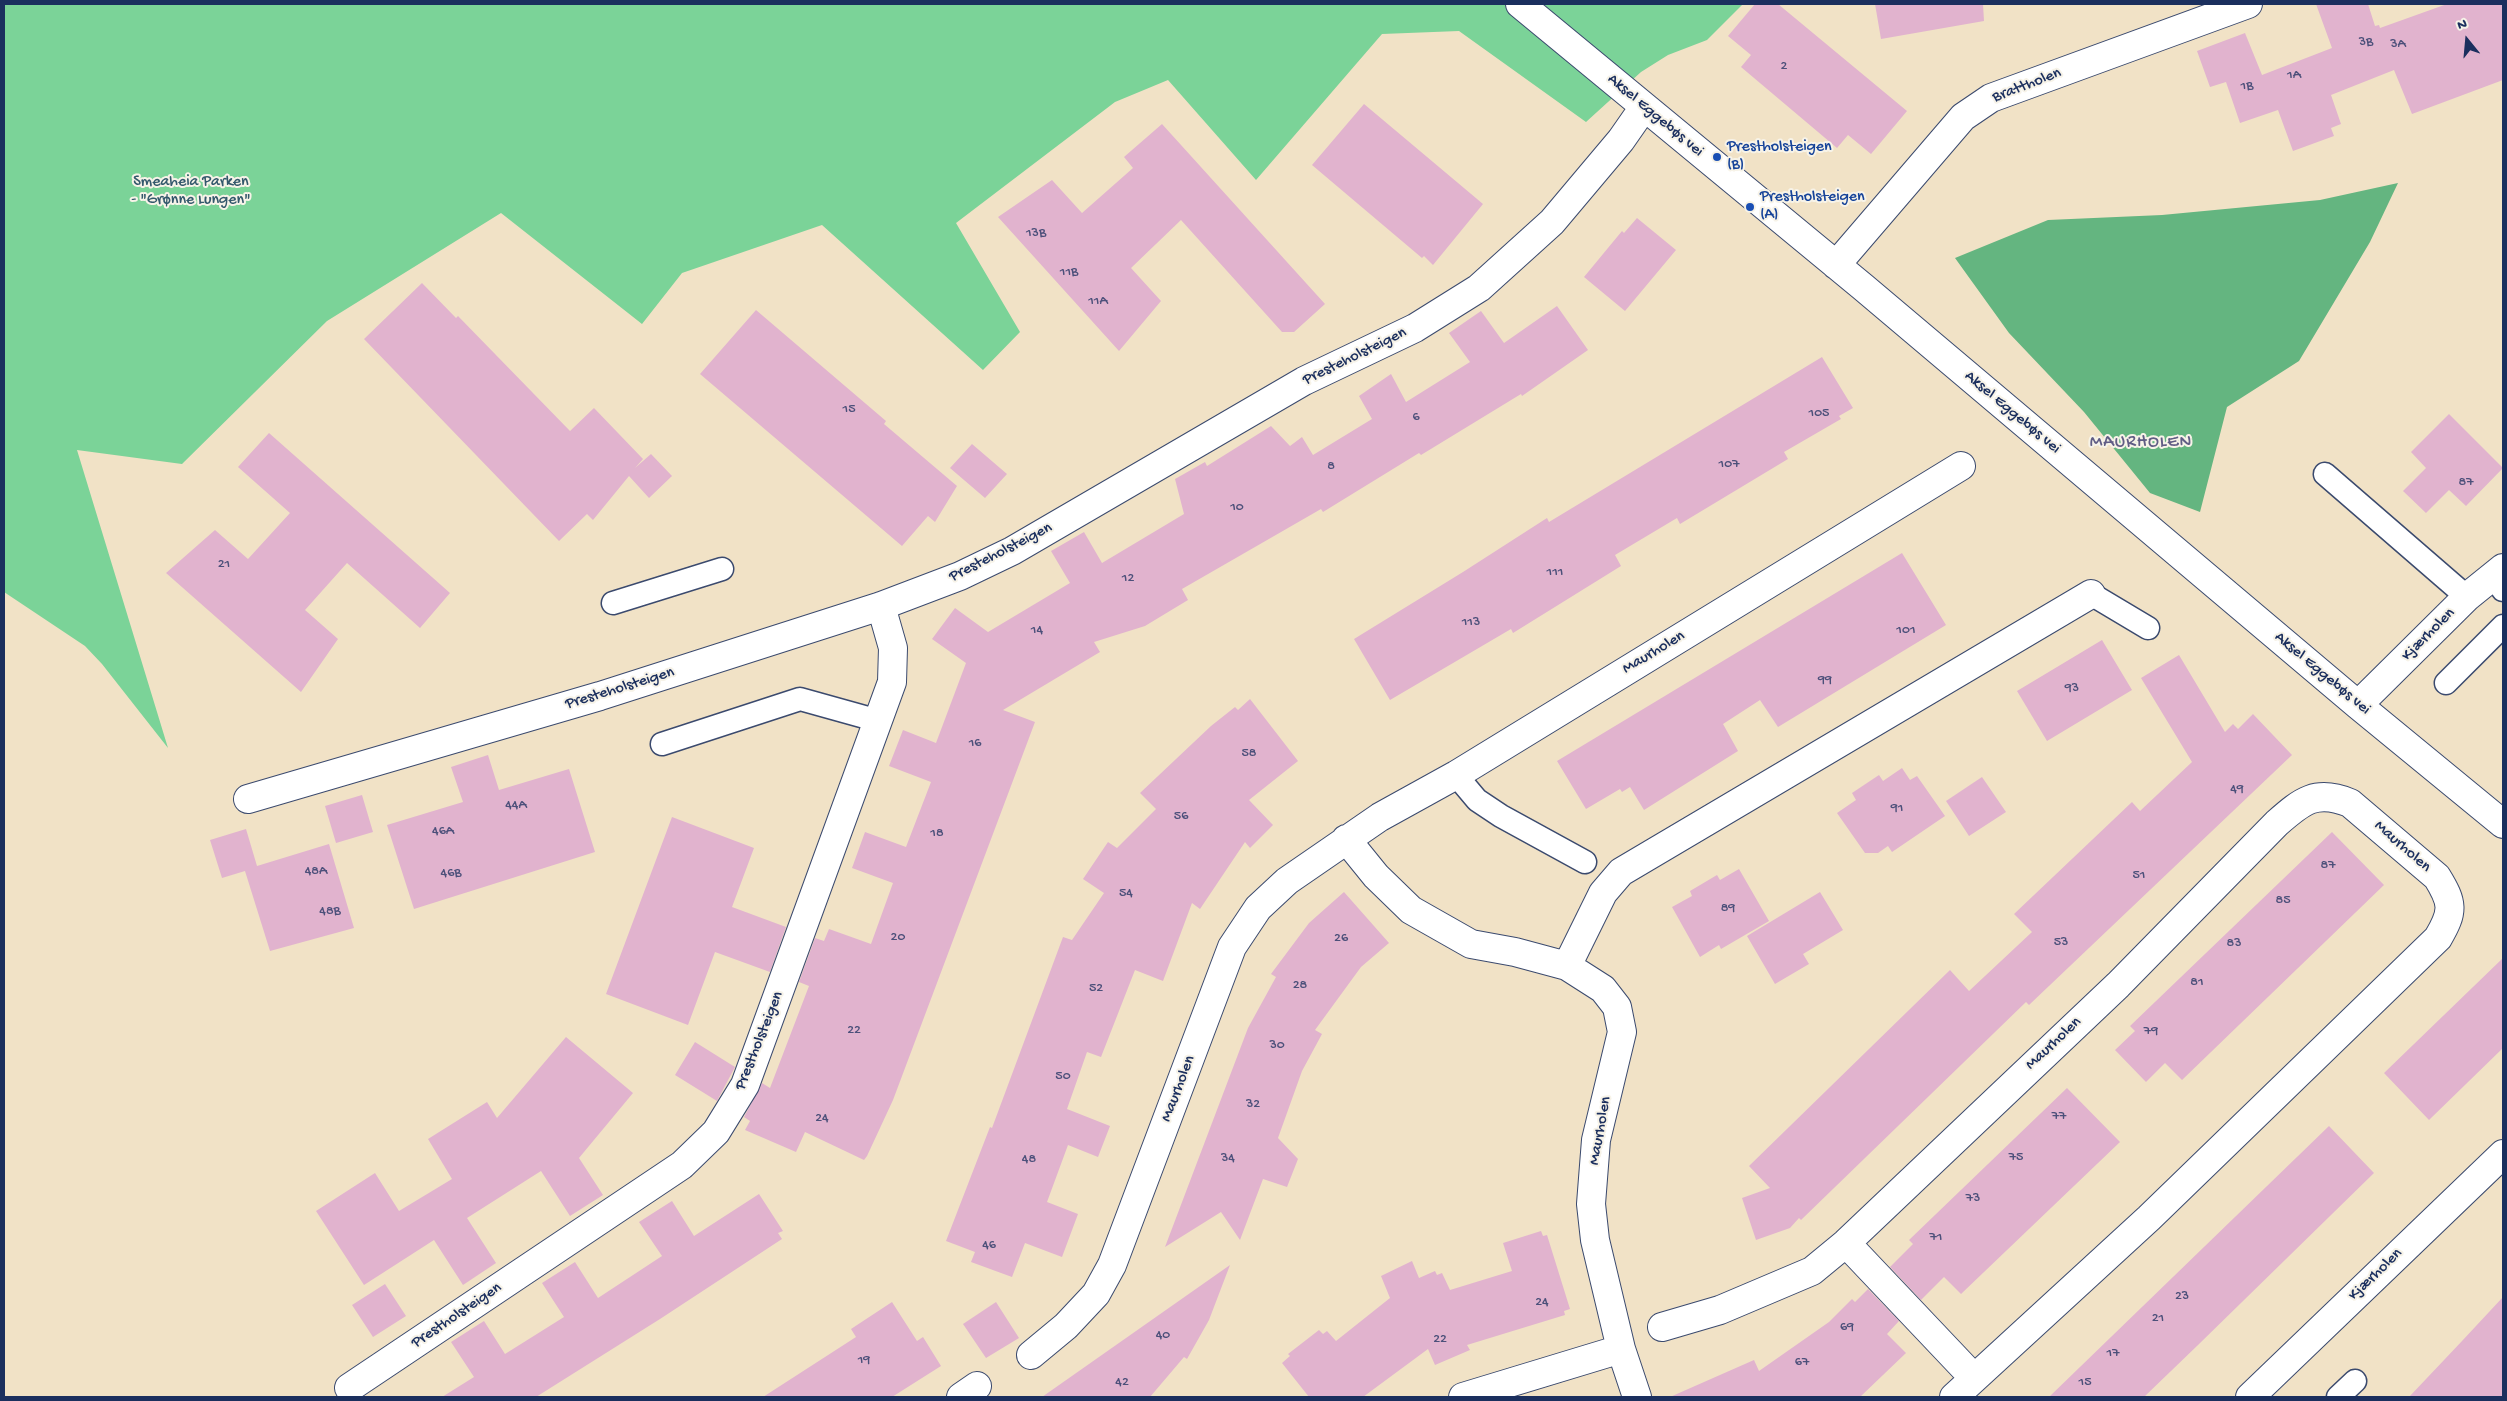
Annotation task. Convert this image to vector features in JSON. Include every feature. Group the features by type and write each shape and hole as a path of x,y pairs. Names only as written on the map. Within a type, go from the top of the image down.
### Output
{"street":[{"name":"Aksel Eggebøs vei","path":"1520,4 1836,265 2358,705 2503,824"},
{"name":"Brattholen","path":"1836,265 1963,117 1991,98 2248,4"},
{"name":"Presteholsteigen","path":"248,799 600,696 881,606 960,576 1012,551 1304,381 1415,328 1479,288 1552,222 1621,140 1644,107"},
{"name":"Maurholen","path":"1031,1355 1066,1326 1096,1294 1112,1266 1232,947 1258,908 1265,901 1287,881 1380,817 1456,774 1961,466"},
{"name":"Kjærholen","path":"2358,705 2467,597 2500,578"},
{"path":"1567,966 1603,893 1621,872 2090,594"},
{"name":"Prestholsteigen","path":"349,1388 682,1165 716,1132 745,1084 892,682 893,648 881,606"},
{"name":"Maurholen","path":"1662,1327 1720,1310 1812,1271 1846,1243 2118,985 2277,823 2299,804 2317,797 2337,798 2350,803 2437,877 2447,893 2451,907 2448,920 2438,938 2150,1218 1973,1377 1954,1397"},
{"name":"Maurholen","path":"1346,839 1376,876 1411,910 1471,944 1515,952 1567,966 1603,989 1617,1007 1622,1032 1596,1140 1591,1204 1595,1240 1621,1349 1636,1397"},
{"name":"Kjærholen","path":"2250,1397 2503,1154"},
{"path":"1846,1243 1973,1377"},
{"path":"1463,1397 1621,1349"}],"lane":[{"path":"2325,474 2467,597"},
{"path":"613,603 722,569"},
{"path":"2090,594 2148,628"},
{"path":"2446,683 2503,626"},
{"path":"662,744 800,699 879,721"},
{"path":"1456,774 1477,800 1501,816 1585,862"},
{"path":"2338,1397 2356,1380"}],"green space":[{"name":"Smeaheia Parken - \"Grønne Lungen\"","path":"4,4 1743,4 1707,40 1668,55 1641,72 1586,122 1459,31 1382,34 1256,180 1168,80 1115,102 956,223 1020,332 983,370 822,225 682,273 642,324 501,213 327,321 182,464 77,450 168,748 102,664 85,646 4,592"},
{"path":"2398,183 2370,242 2299,361 2227,407 2200,512 2150,493 2084,412 2009,333 1955,258 2048,220 2162,215 2320,200"}],"building":[{"path":"1755,4 1778,4 1907,111 1871,154 1848,135 1837,148 1741,67 1751,55 1728,36"},
{"path":"1875,4 1983,4 1984,21 1881,39"},
{"path":"2316,4 2368,4 2375,26 2379,25 2380,28 2447,4 2503,4 2503,80 2412,114 2394,70 2331,95 2341,124 2331,128 2334,136 2293,151 2278,110 2240,123 2226,82 2210,87 2197,51 2245,33 2262,75 2332,48"},
{"path":"1364,104 1483,204 1433,265 1424,256 1422,258 1312,165"},
{"path":"1162,124 1325,304 1294,332 1282,332 1181,220 1131,268 1161,301 1119,351 998,217 1052,180 1082,213 1133,168 1124,157"},
{"path":"1637,218 1676,250 1625,311 1584,277 1622,231 1624,233"},
{"path":"422,283 456,318 458,316 570,431 594,408 643,459 635,468 651,454 672,476 649,498 629,476 593,520 587,514 559,541 364,339"},
{"path":"1557,306 1588,350 1522,396 1521,394 1421,455 1419,453 1323,512 1321,509 1182,589 1188,600 1145,626 1094,642 1100,652 1003,710 1035,722 893,1100 867,1156 864,1160 805,1132 796,1152 745,1130 750,1121 744,1117 762,1083 770,1088 809,986 799,982 815,938 824,941 829,929 871,944 893,883 852,868 865,832 906,847 931,782 889,766 903,730 936,743 966,663 932,639 955,608 988,632 1070,583 1051,551 1084,532 1102,563 1184,514 1175,479 1205,462 1207,466 1271,426 1290,446 1302,437 1313,455 1372,419 1359,396 1391,374 1406,402 1470,362 1449,333 1481,311 1504,343"},
{"path":"756,310 886,421 884,424 957,486 935,522 928,516 902,546 700,374"},
{"path":"1822,357 1853,408 1839,416 1841,419 1784,452 1788,459 1680,524 1677,518 1615,555 1621,566 1513,633 1511,629 1390,700 1354,639 1547,518 1549,522"},
{"path":"2449,414 2503,468 2466,506 2449,490 2426,513 2403,491 2426,468 2411,452"},
{"path":"269,433 450,593 420,628 347,563 305,610 338,639 301,692 166,573 215,530 248,559 290,513 238,467"},
{"path":"972,444 1007,474 985,498 950,468"},
{"path":"1902,553 1946,625 1778,727 1760,700 1723,724 1738,751 1644,810 1630,787 1622,792 1620,789 1586,809 1557,761"},
{"path":"2102,640 2132,690 2047,741 2017,691"},
{"path":"2179,655 2225,732 2233,724 2238,729 2253,714 2292,755 2029,1005 2026,1002 1801,1220 1799,1218 1790,1228 1756,1240 1742,1198 1770,1188 1749,1166 1950,970 1969,991 2032,932 2014,914 2132,802 2140,811 2192,762 2141,678"},
{"path":"1250,699 1298,761 1249,800 1273,825 1250,848 1245,842 1200,909 1192,903 1163,981 1135,970 1101,1057 1087,1052 1067,1109 1110,1126 1098,1157 1068,1145 1047,1202 1078,1214 1062,1257 1025,1243 1012,1277 971,1262 975,1252 946,1241 990,1127 992,1128 1063,937 1072,940 1104,893 1083,879 1108,842 1117,848 1156,809 1140,793 1211,726 1235,707 1238,710"},
{"path":"488,755 499,790 569,769 595,852 414,909 387,825 463,802 451,767"},
{"path":"1902,768 1910,780 1917,776 1945,816 1892,852 1888,846 1878,853 1865,853 1837,813 1856,800 1852,793 1879,775 1883,781"},
{"path":"1982,777 2006,812 1969,836 1946,801"},
{"path":"362,795 373,832 336,843 325,806"},
{"path":"672,817 754,848 732,907 786,927 770,972 715,952 688,1025 606,994"},
{"path":"246,829 257,866 329,844 354,928 270,951 245,871 222,878 210,840"},
{"path":"2332,832 2384,885 2182,1080 2165,1063 2146,1082 2115,1050 2135,1031 2130,1026"},
{"path":"1739,869 1769,921 1721,949 1719,945 1700,957 1672,907 1692,896 1690,891 1717,875 1720,880"},
{"path":"1344,892 1389,943 1361,967 1315,1030 1322,1034 1302,1071 1278,1138 1298,1159 1287,1187 1263,1179 1240,1240 1221,1212 1165,1247 1248,1028 1276,977 1271,974 1309,923"},
{"path":"1820,892 1843,930 1803,954 1809,964 1775,984 1747,936"},
{"path":"2503,958 2503,1048 2429,1120 2384,1073"},
{"path":"566,1037 633,1093 579,1158 603,1195 570,1216 541,1171 467,1218 496,1263 463,1285 434,1240 364,1285 316,1211 375,1173 399,1211 452,1179 428,1139 487,1102 497,1118"},
{"path":"695,1042 735,1067 717,1101 675,1075"},
{"path":"2067,1088 2120,1142 1961,1294 1944,1277 1921,1300 1890,1267 1913,1244 1909,1240"},
{"path":"2329,1126 2374,1173 2198,1345 2144,1397 2049,1397"},
{"path":"759,1194 783,1231 778,1233 782,1239 660,1319 536,1397 442,1397 474,1377 451,1342 484,1321 505,1354 564,1317 542,1283 575,1262 598,1298 662,1256 639,1222 672,1201 694,1236"},
{"path":"1541,1231 1543,1236 1547,1235 1570,1309 1564,1311 1565,1315 1467,1345 1470,1350 1435,1365 1428,1349 1363,1397 1309,1397 1282,1363 1290,1356 1288,1354 1319,1330 1323,1334 1327,1331 1336,1341 1390,1298 1381,1276 1412,1261 1419,1278 1435,1271 1437,1275 1442,1273 1450,1290 1512,1271 1503,1243"},
{"path":"1230,1265 1209,1320 1187,1359 1184,1357 1150,1397 1042,1397"},
{"path":"385,1284 406,1316 373,1337 352,1305"},
{"path":"1868,1289 1899,1321 1887,1334 1906,1353 1860,1397 1670,1397 1754,1360 1759,1371 1829,1322 1852,1299 1855,1302"},
{"path":"2503,1297 2503,1397 2409,1397 2462,1341"},
{"path":"892,1302 917,1341 923,1337 941,1366 892,1397 763,1397 856,1337 851,1329"},
{"path":"996,1302 1019,1338 986,1358 963,1324"}],"place":[{"name":"Prestholsteigen (B)","path":"1717,157"},
{"name":"Prestholsteigen (A)","path":"1750,207"}],"district":[{"name":"MAURHOLEN","path":"2141,443"}]}
